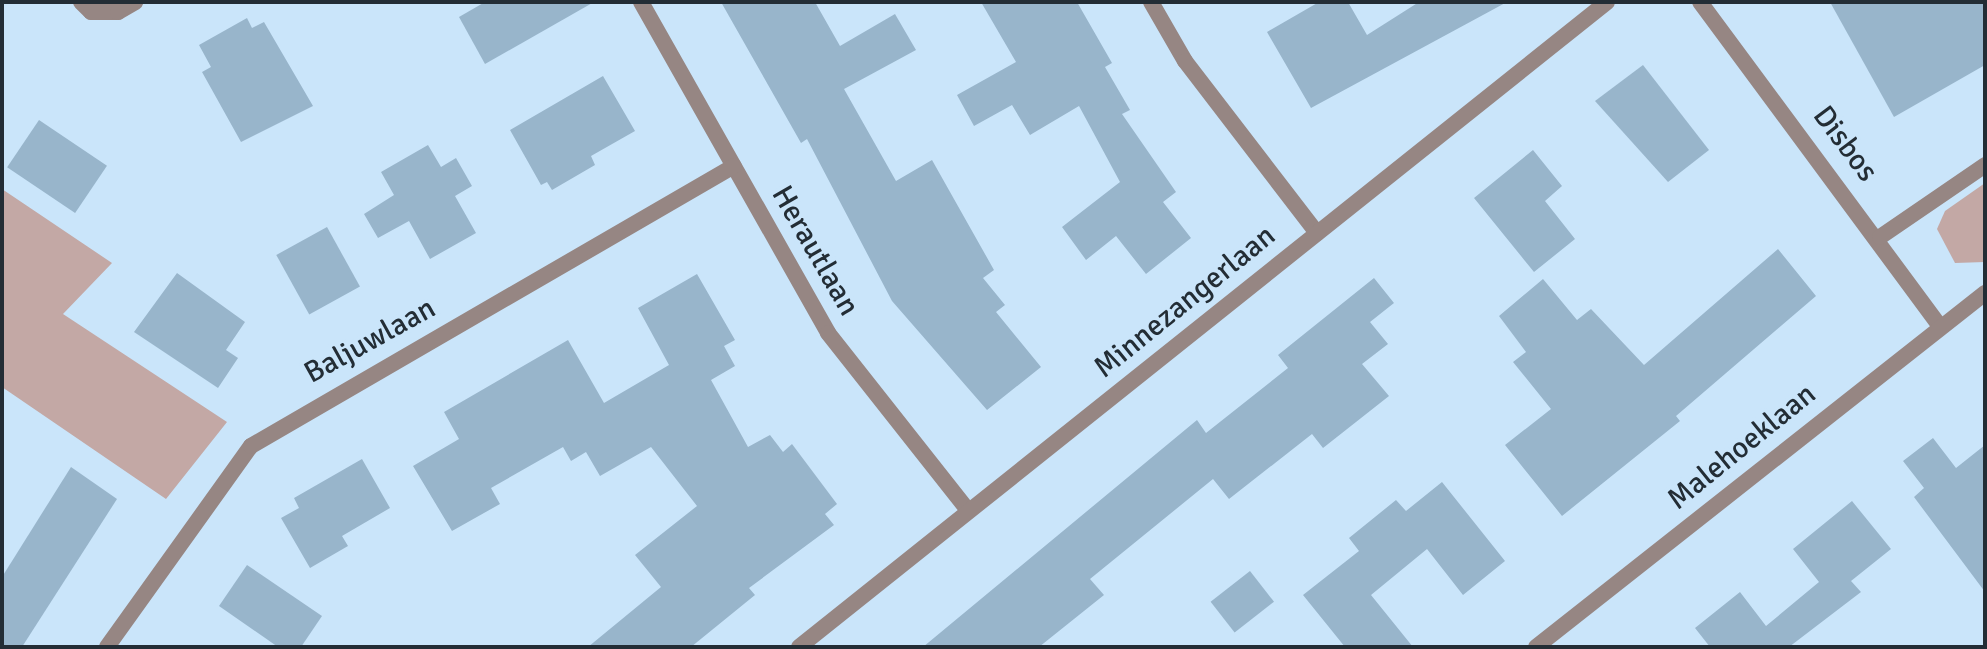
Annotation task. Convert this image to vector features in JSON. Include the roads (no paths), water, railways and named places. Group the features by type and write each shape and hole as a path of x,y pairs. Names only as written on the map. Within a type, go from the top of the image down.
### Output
{"street":[{"path":"81,2 91,12 118,12 135,2"},
{"name":"Herautlaan","path":"641,2 828,333 968,510"},
{"path":"1151,2 1185,61 1317,233"},
{"name":"Minnezangerlaan","path":"799,647 1607,2"},
{"name":"Disbos","path":"1700,2 1880,237 1939,325"},
{"path":"1880,237 1985,165"},
{"name":"Baljuwlaan","path":"107,647 251,446 734,166"},
{"name":"Malehoeklaan","path":"1536,647 1939,325 1985,293"}]}
